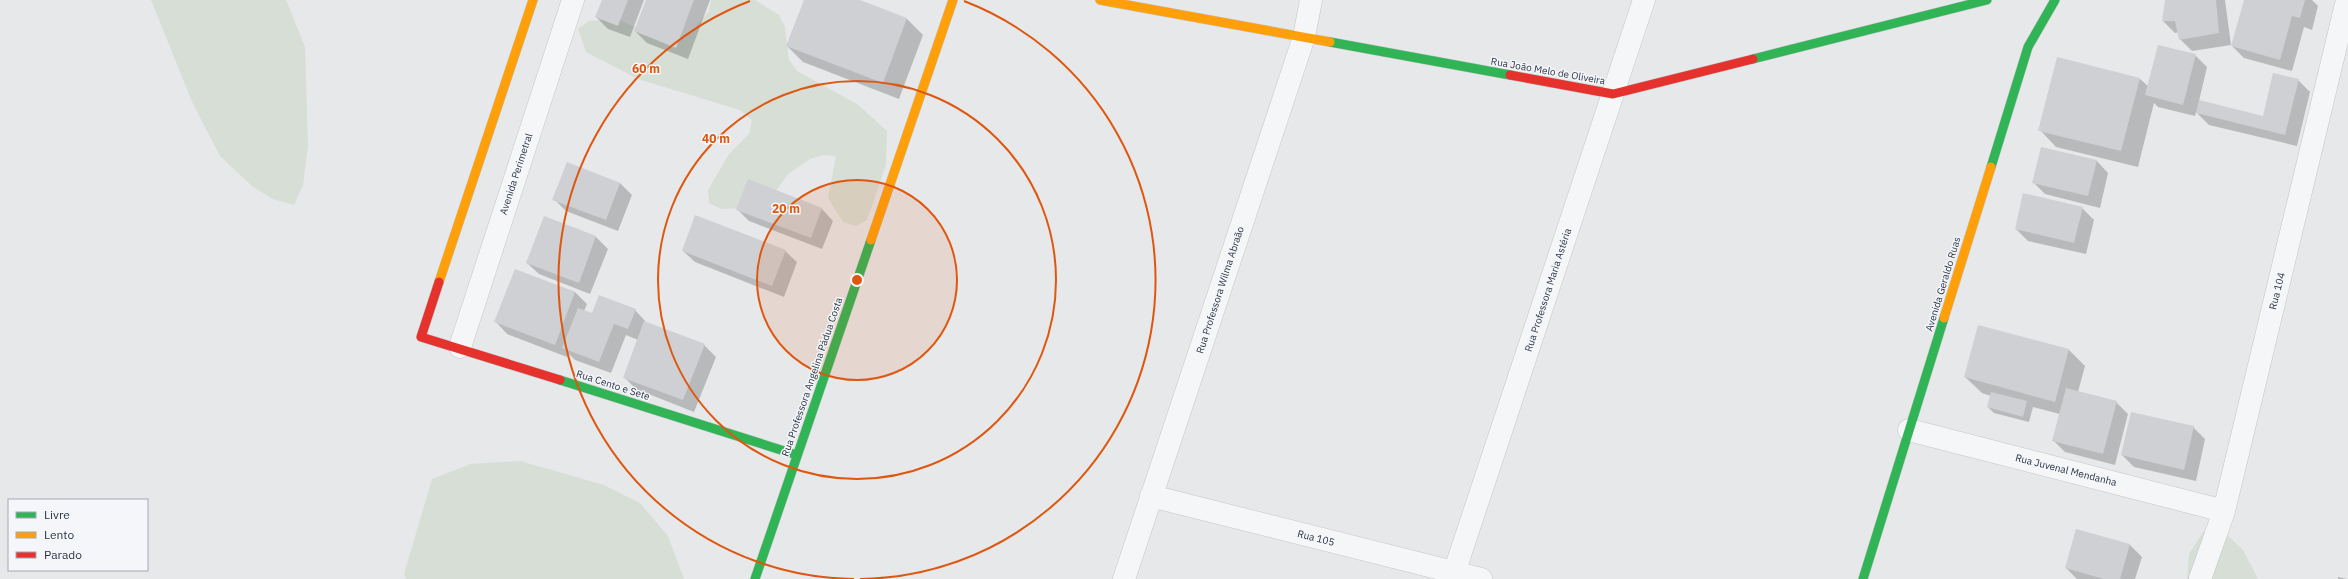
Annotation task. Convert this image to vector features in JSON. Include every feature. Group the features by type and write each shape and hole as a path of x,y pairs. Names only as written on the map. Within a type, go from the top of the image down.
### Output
{"street":[{"name":"Rua Cento e Sete","path":"533,0 421,337 460,347 797,455"},
{"name":"Avenida Perimetral","path":"460,347 573,0"},
{"name":"Rua Professora Angelina Pádua Costa","path":"755,579 953,0"},
{"name":"Rua João Melo de Oliveira","path":"1100,0 1613,94 1987,0"},
{"name":"Rua Professora Wilma Abraão","path":"1124,579 1304,38 1311,0"},
{"name":"Rua Professora Maria Astéria","path":"1453,576 1644,0"},
{"name":"Avenida Geraldo Ruas","path":"1863,579 2028,47 2055,0"},
{"name":"Rua 104","path":"2200,579 2224,511 2347,0"},
{"name":"Rua Juvenal Mendanha","path":"1909,430 2224,511"},
{"name":"Rua 105","path":"1151,496 1453,576 1481,579"}],"shaded area":[{"path":"151,0 286,0 305,47 308,145 303,185 294,205 273,199 253,187 220,156 193,104"},
{"path":"711,0 755,0 779,15 785,27 789,60 797,71 857,104 887,131 886,165 867,220 856,226 843,222 828,198 836,156 823,155 810,159 788,174 771,198 743,208 722,209 709,203 708,190 729,154 749,134 752,120 740,110 638,79 586,52 578,29 589,21 617,19 666,41 679,39 691,32 709,11"},
{"path":"520,461 604,485 640,503 668,536 684,579 406,579 404,574 432,479 471,464"},
{"path":"2203,532 2227,535 2243,550 2258,579 2187,579 2189,554"}],"building":[{"path":"602,0 628,0 618,26 595,17"},
{"path":"646,0 694,0 676,48 634,31"},
{"path":"804,0 860,0 907,18 883,83 786,46"},
{"path":"2165,0 2216,0 2219,33 2179,40 2175,21 2162,21"},
{"path":"2244,0 2305,0 2300,18 2292,16 2280,60 2231,46"},
{"path":"2158,45 2196,54 2183,105 2145,95"},
{"path":"2057,57 2140,78 2121,151 2038,131"},
{"path":"2273,73 2299,79 2285,135 2196,113 2199,100 2263,116"},
{"path":"2041,147 2097,160 2088,196 2032,183"},
{"path":"567,162 620,183 606,220 552,200"},
{"path":"748,179 822,208 811,238 736,210"},
{"path":"2023,193 2083,207 2074,243 2015,229"},
{"path":"695,215 786,250 772,286 682,251"},
{"path":"544,216 596,236 579,283 526,263"},
{"path":"515,269 575,292 555,345 494,322"},
{"path":"599,295 636,309 628,329 614,324 599,362 562,348 578,308 592,313"},
{"path":"644,321 705,344 683,400 623,378"},
{"path":"1978,325 2069,349 2055,402 1964,377"},
{"path":"2066,388 2117,401 2103,454 2052,441"},
{"path":"1991,392 2027,401 2023,417 1987,407"},
{"path":"2131,412 2194,426 2184,470 2121,455"},
{"path":"2076,529 2130,544 2120,579 2104,579 2065,568"}],"traffic: fast":[{"path":"1753,59 1987,0"},
{"path":"1991,167 2028,47 2055,0"},
{"path":"1330,42 1510,75"},
{"path":"755,579 871,240"},
{"path":"1863,579 1944,318"},
{"path":"560,380 797,455"}],"traffic: slow":[{"path":"439,282 533,0"},
{"path":"871,240 953,0"},
{"path":"1100,0 1330,42"},
{"path":"1944,318 1991,167"}],"traffic: jam":[{"path":"1510,75 1613,94 1753,59"},
{"path":"439,282 421,337 560,380"}]}
